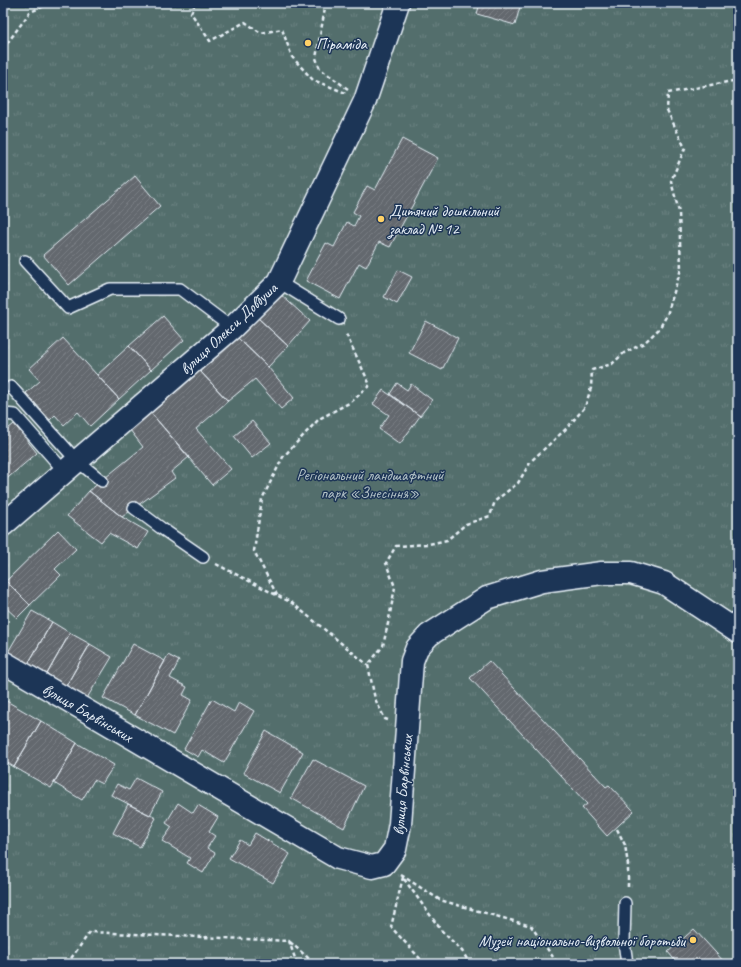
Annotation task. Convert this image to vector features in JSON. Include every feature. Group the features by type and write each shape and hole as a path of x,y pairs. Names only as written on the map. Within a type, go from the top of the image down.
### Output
{"street":[{"name":"вулиця Олекси Довбуша","path":"3,525 232,328 279,282 365,101 398,3"},
{"name":"вулиця Барвінських","path":"3,662 338,858 372,868 384,864 395,849 400,824 412,660 417,648 429,634 486,598 542,581 602,573 631,573 664,583 738,632"}],"lane":[{"path":"25,261 68,308 110,289 180,290 232,328"},
{"path":"279,282 339,319"},
{"path":"12,386 71,466"},
{"path":"3,414 15,415 71,466 102,481"},
{"path":"134,508 160,528 203,557"},
{"path":"625,903 624,942 627,964"}],"path":[{"path":"3,49 30,12 52,3"},
{"path":"195,3 191,13 210,41 245,22 261,33 282,29 292,57 314,80 365,101"},
{"path":"326,3 316,58 320,69 365,101"},
{"path":"368,665 383,646 395,587 386,563 396,546 429,544 448,540 466,524 490,516 494,501 518,483 531,461 567,428 585,407 591,388 592,370 612,364 624,353 644,343 659,329 667,315 681,269 679,212 671,181 685,148 667,110 668,93 738,80"},
{"path":"277,595 254,552 262,499 283,457 303,435 319,419 351,402 370,385 339,319"},
{"path":"203,557 292,602 368,665 375,699 385,719 407,727"},
{"path":"617,829 625,845 628,865 628,886 625,903"},
{"path":"384,864 440,900 531,926 558,964"},
{"path":"403,876 391,927 425,964"},
{"path":"403,876 441,930 462,952 470,964"},
{"path":"67,964 90,932 289,941 315,964"},
{"path":"289,941 297,964"}],"green space":[{"name":"Регіональний ландшафтний парк «Знесіння»","path":"3,3 738,3 738,964 3,964"}],"building":[{"path":"480,3 521,3 515,25 477,14"},
{"name":"Дитячий дошкільний заклад № 12","path":"402,139 438,158 390,247 379,242 366,267 359,263 340,299 306,281 326,243 334,247 347,222 354,226 359,216 353,212 367,186 375,190"},
{"path":"135,176 160,206 69,285 43,255"},
{"path":"398,270 412,277 397,304 384,297"},
{"path":"279,293 310,321 288,346 258,318"},
{"path":"163,316 184,340 151,370 129,346"},
{"path":"258,318 288,346 268,367 238,338"},
{"path":"426,321 458,338 442,370 409,353"},
{"path":"63,338 119,399 90,426 78,412 64,425 55,415 50,420 26,393 40,381 29,369"},
{"path":"238,338 268,367 294,398 281,409 255,379 228,401 200,371"},
{"path":"129,346 151,370 119,399 97,375"},
{"path":"200,371 228,401 196,429 231,469 212,485 151,413"},
{"path":"397,383 407,390 411,384 432,400 420,416 390,394"},
{"path":"383,390 420,416 400,444 379,429 389,415 373,404"},
{"path":"151,413 189,457 171,472 175,478 122,517 89,491 143,447 130,430"},
{"path":"252,421 271,443 252,458 234,436"},
{"path":"14,424 37,453 3,482 3,433"},
{"path":"89,491 122,517 148,532 138,549 109,533 101,542 67,516"},
{"path":"58,530 76,549 55,569 61,575 30,605 6,581"},
{"path":"6,581 30,605 17,618 3,605 3,585"},
{"path":"32,611 52,622 28,664 8,652"},
{"path":"52,622 70,633 47,674 28,664"},
{"path":"70,633 90,644 66,686 47,674"},
{"path":"90,644 112,657 87,698 66,686"},
{"path":"133,644 165,661 135,715 103,698"},
{"path":"168,655 179,661 170,678 187,687 183,695 192,700 173,735 135,715"},
{"path":"489,661 606,787 609,785 634,811 607,836 582,808 587,804 470,678"},
{"path":"3,699 41,721 14,767 3,760"},
{"path":"212,699 234,712 239,702 254,711 224,763 202,750 198,757 184,749"},
{"path":"41,721 77,743 51,788 14,767"},
{"path":"266,731 303,752 280,793 243,773"},
{"path":"77,743 114,765 102,784 94,780 82,800 54,783"},
{"path":"313,759 364,786 344,828 291,798"},
{"path":"136,778 162,792 150,815 111,795 117,784 129,790"},
{"path":"178,803 193,813 198,805 218,817 209,832 215,836 207,848 215,853 203,873 187,863 190,858 162,841 172,827 166,823"},
{"path":"128,804 156,818 140,847 113,833"},
{"path":"255,833 290,854 273,883 229,858 240,840 248,845"},
{"name":"Музей національно-визвольної боротьби","path":"694,929 726,964 678,964 668,952"}],"place":[{"name":"Піраміда","path":"308,43"},
{"name":"Дитячий дошкільний заклад № 12","path":"381,219"},
{"name":"Музей національно-визвольної боротьби","path":"693,940"}]}
